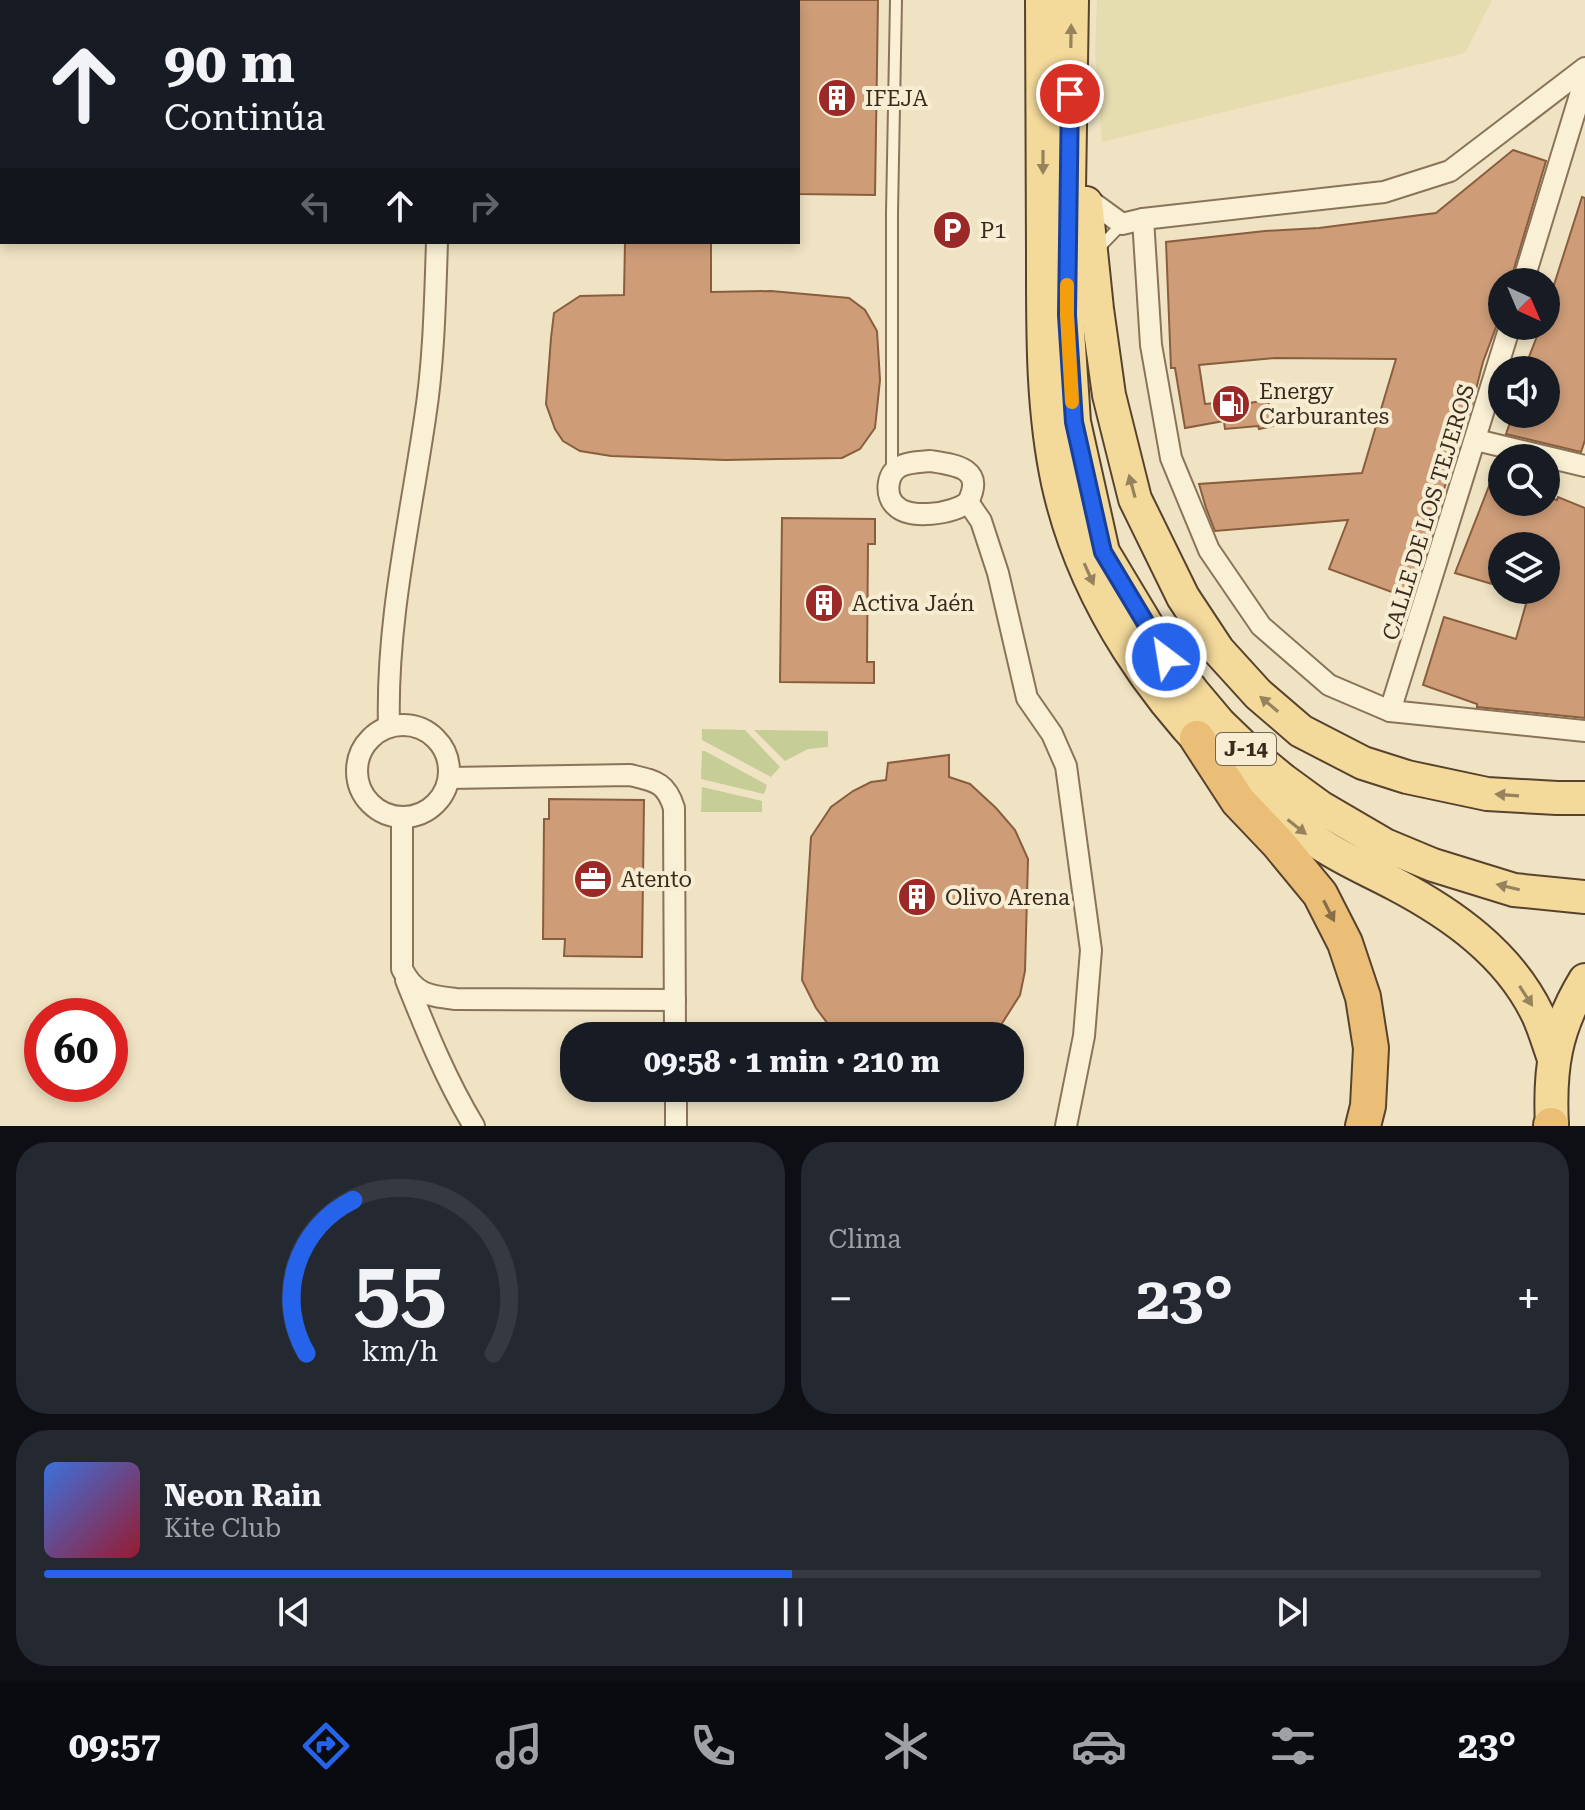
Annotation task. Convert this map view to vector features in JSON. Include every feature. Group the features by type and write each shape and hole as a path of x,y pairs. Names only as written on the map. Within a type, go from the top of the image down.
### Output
{"highway":[{"path":"1197,738 1238,801 1320,894 1345,943 1363,997 1371,1048 1368,1106 1363,1126"}],"main road":[{"path":"1042,0 1044,390 1058,483 1077,546 1095,588 1132,656 1160,696 1197,738 1247,788 1319,844 1423,898 1481,941 1512,974 1536,1012 1553,1056"},
{"name":"J-14","path":"1072,0 1067,315 1074,422 1103,552 1166,657 1202,702 1249,752 1320,807 1385,845 1433,865 1514,890 1585,897"},
{"path":"1070,94 1085,197 1084,270 1109,395 1135,499 1183,597 1218,650 1258,694 1301,731 1363,763 1407,777 1487,794 1585,798"},
{"path":"1551,1126 1553,1056 1565,1019 1585,980"}],"street":[{"path":"1085,197 1122,224 1143,219 1384,192 1450,171 1585,68"},
{"path":"1527,268 1585,79"},
{"path":"1143,219 1151,345 1171,458 1209,550 1261,626 1329,685 1390,711 1585,731"},
{"path":"389,727 392,643 399,576 426,416 435,322 437,244"},
{"name":"CALLE DE LOS TEJEROS","path":"1390,711 1506,340"},
{"path":"1476,440 1585,466"},
{"path":"930,461 959,466 973,478 973,488 968,502 962,507 951,511 910,513 898,509 893,503 889,494 892,474 909,463 930,461"},
{"path":"968,502 981,521 998,573 1027,698 1052,734 1066,766 1091,950 1084,1036 1066,1126"},
{"path":"411,725 430,733 444,750 449,778 436,804 417,815 402,817 385,813 371,804 361,790 357,773 363,748 374,736 389,727 411,725"},
{"path":"449,778 630,775 657,782 670,793 674,808 675,1022"},
{"path":"402,817 402,969 451,1085 474,1126"},
{"path":"402,969 408,981 426,995 456,999 675,1000"},
{"path":"676,1102 676,1126"}],"lane":[{"path":"892,474 896,0"},
{"path":"1074,422 1078,390 1077,287 1084,270 1122,224"}],"shaded area":[{"path":"1097,0 1492,0 1465,53 1102,142 1095,53"}],"green space":[{"path":"702,729 745,730 780,767 771,777 702,740"},
{"path":"754,730 828,731 828,747 808,749 785,761"},
{"path":"702,751 767,785 764,794 701,779"},
{"path":"702,787 762,801 762,812 701,812"}],"building":[{"name":"IFEJA","path":"800,0 878,0 875,195 800,194"},
{"path":"1513,150 1546,161 1514,268 1488,268 1488,340 1491,340 1408,598 1329,569 1348,520 1215,531 1199,484 1362,473 1396,359 1275,358 1199,365 1205,404 1237,401 1237,405 1268,400 1273,426 1225,429 1224,421 1185,428 1175,368 1171,368 1166,242 1319,228 1436,213"},
{"path":"1582,197 1585,198 1585,440 1581,452 1560,447 1560,444 1506,434 1508,428 1560,428 1560,356 1529,356 1536,340 1560,340 1559,268"},
{"path":"625,244 711,244 711,292 771,291 849,298 865,310 877,331 880,380 875,428 860,449 842,458 725,460 611,456 580,451 563,441 546,404 554,313 580,296 624,295"},
{"path":"1488,489 1488,516 1560,516 1560,498 1585,508 1585,718 1477,707 1477,704 1423,685 1444,617 1516,639 1526,604 1560,604 1560,532 1488,532 1488,583 1455,573"},
{"name":"Activa Jaén","path":"782,518 875,519 875,544 868,544 867,662 874,662 874,683 780,682"},
{"name":"Olivo Arena","path":"949,755 949,777 970,784 996,808 1015,830 1028,859 1025,971 1020,995 1003,1022 826,1022 802,980 811,837 831,807 871,782 886,780 888,763"},
{"name":"Atento","path":"549,799 644,800 642,957 564,956 565,939 543,939 544,819 549,819"}],"slow traffic":[{"path":"1067,285 1072,402"}],"place":[{"name":"IFEJA","path":"837,98"},
{"name":"P1","path":"952,230"},
{"name":"Energy Carburantes","path":"1231,404"},
{"name":"Activa Jaén","path":"824,603"},
{"name":"Atento","path":"593,879"},
{"name":"Olivo Arena","path":"917,897"}],"route":[{"path":"1070,94 1067,315 1074,422 1103,552 1166,657"}]}
